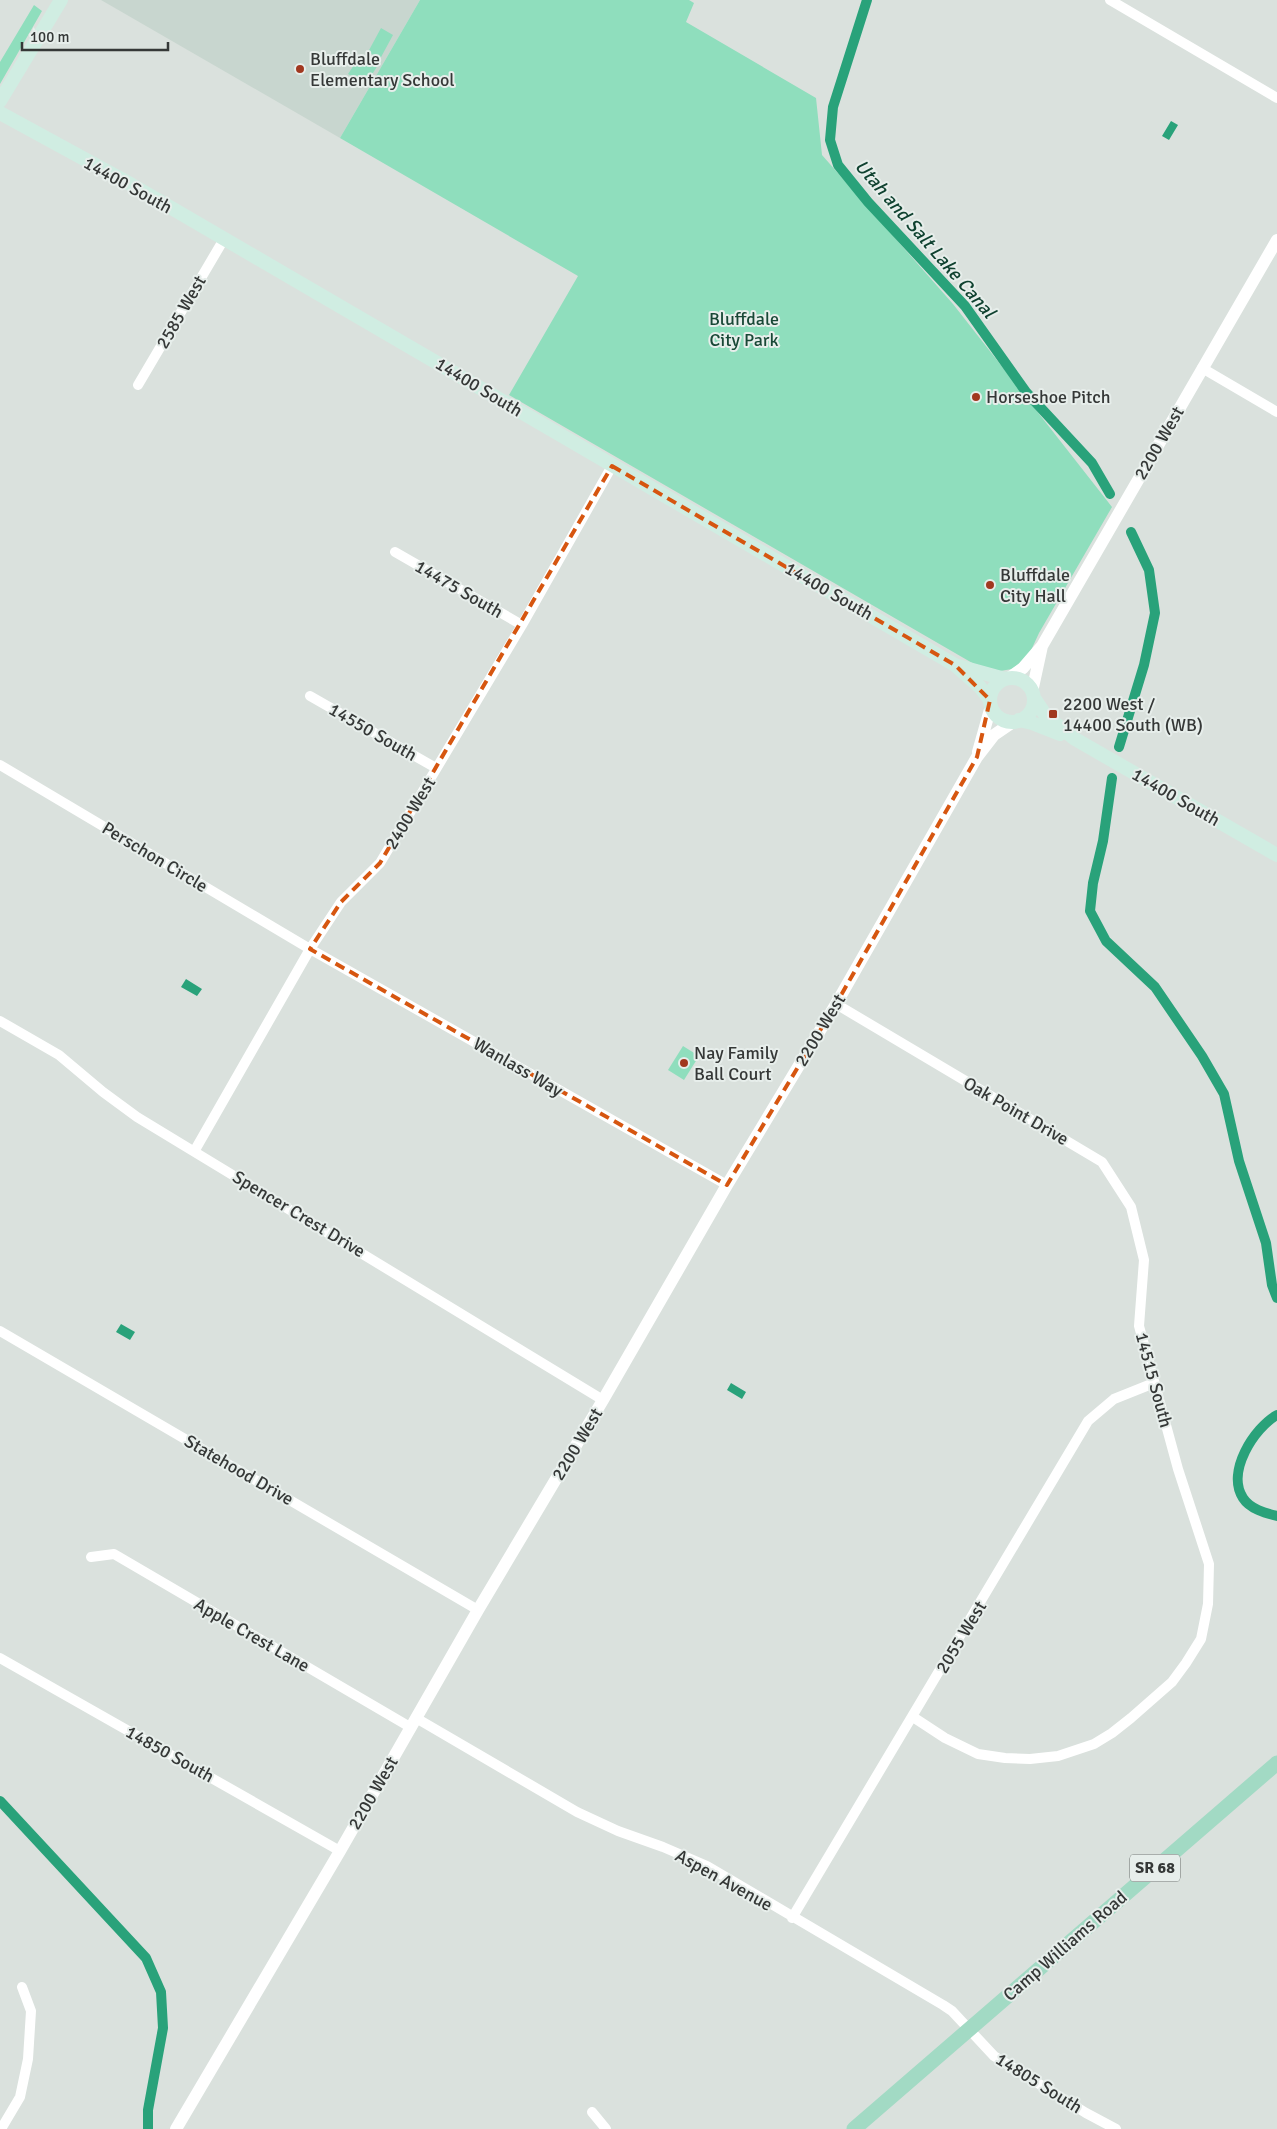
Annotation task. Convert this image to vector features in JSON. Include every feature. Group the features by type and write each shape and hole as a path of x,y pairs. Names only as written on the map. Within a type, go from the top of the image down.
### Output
{"main road":[{"path":"0,101 61,0"},
{"name":"14400 South","path":"0,113 224,239 956,665 980,687 990,703"},
{"name":"14400 South","path":"956,665 1007,679"},
{"path":"1007,679 1022,681 1033,695 1030,711 1016,721 1000,718 990,703 993,688 1007,679"},
{"name":"14400 South","path":"1033,695 1046,716 1075,738 1277,856"},
{"name":"14400 South","path":"1016,721 1032,723 1075,738"},
{"name":"Camp Williams Road","path":"854,2129 1277,1763"}],"street":[{"path":"1110,0 1277,98"},
{"name":"2585 West","path":"138,385 224,239"},
{"name":"2200 West","path":"1007,679 1024,668 1042,646 1277,240"},
{"path":"1202,368 1277,412"},
{"name":"2400 West","path":"194,1150 310,949 341,902 380,863 522,626 612,466"},
{"name":"14475 South","path":"395,552 522,626"},
{"name":"2200 West","path":"1033,695 1042,646"},
{"name":"14550 South","path":"310,696 436,768"},
{"name":"2200 West","path":"977,757 990,703"},
{"name":"2200 West","path":"176,2129 727,1185 836,1004 977,757 994,735 1016,721"},
{"name":"Perschon Circle","path":"0,765 310,949"},
{"name":"Wanlass Way","path":"310,949 727,1185"},
{"name":"Oak Point Drive","path":"836,1004 1102,1162 1131,1207 1144,1260"},
{"name":"Spencer Crest Drive","path":"0,1021 59,1056 137,1117 603,1400"},
{"name":"14515 South","path":"913,1717 945,1738 978,1754 1005,1758 1030,1759 1048,1757 1094,1744 1112,1734 1172,1682 1201,1639 1208,1604 1209,1564 1178,1469 1139,1326 1144,1260"},
{"name":"Statehood Drive","path":"0,1331 478,1610"},
{"name":"2055 West","path":"792,1918 1088,1421 1114,1399 1154,1383"},
{"name":"Apple Crest Lane","path":"91,1557 114,1554 413,1723"},
{"name":"14850 South","path":"0,1658 340,1851"},
{"name":"Aspen Avenue","path":"413,1723 577,1812 618,1831 663,1847 707,1866 792,1918 943,2004 952,2010 969,2029"},
{"path":"0,2129 20,2097 28,2059 31,2011 22,1987"},
{"name":"14805 South","path":"969,2029 994,2056 1086,2113 1116,2129"},
{"path":"592,2112 606,2129"}],"highlighted area":[{"path":"612,466 955,665 990,700 977,757 836,1004 727,1185 310,949 341,902 380,863"}],"shaded area":[{"name":"Bluffdale Elementary School","path":"101,0 420,0 340,138"},
{"path":"1171,121 1178,125 1169,140 1162,136"},
{"path":"186,979 202,989 197,996 181,987"},
{"path":"121,1324 135,1332 130,1340 116,1332"},
{"path":"731,1383 746,1392 742,1399 727,1390"}],"green space":[{"name":"Bluffdale City Park","path":"420,0 689,0 694,3 686,22 816,98 822,155 953,304 1112,507 1039,633 1028,657 1012,669 1000,671 974,664 509,395 578,276 340,138"},
{"path":"34,5 42,11 0,84 0,62"},
{"path":"381,28 393,35 380,59 368,52"},
{"path":"370,61 378,65 366,84 348,74 354,65"},
{"name":"Nay Family Ball Court","path":"683,1046 699,1056 684,1080 668,1070"}],"waterway":[{"name":"Utah and Salt Lake Canal","path":"867,0 833,107 830,140 838,165 868,202 965,306 1026,392 1092,463 1110,494"},
{"name":"Utah and Salt Lake Canal","path":"1119,747 1144,665 1155,613 1149,570 1131,532"},
{"name":"Utah and Salt Lake Canal","path":"1112,778 1103,841 1093,883 1090,911 1106,941 1155,987 1202,1056 1224,1094 1239,1161 1266,1243 1272,1285 1277,1298"},
{"name":"Utah and Salt Lake Canal","path":"1277,1415 1268,1421 1252,1440 1240,1464 1238,1476 1239,1488 1246,1502 1258,1510 1277,1516"},
{"path":"0,1801 146,1958 161,1992 163,2028 148,2110 148,2129"}],"place":[{"name":"Bluffdale Elementary School","path":"300,69"},
{"name":"Horseshoe Pitch","path":"976,397"},
{"name":"Bluffdale City Hall","path":"990,585"},
{"name":"2200 West / 14400 South (WB)","path":"1053,714"},
{"name":"Nay Family Ball Court","path":"684,1063"}]}
